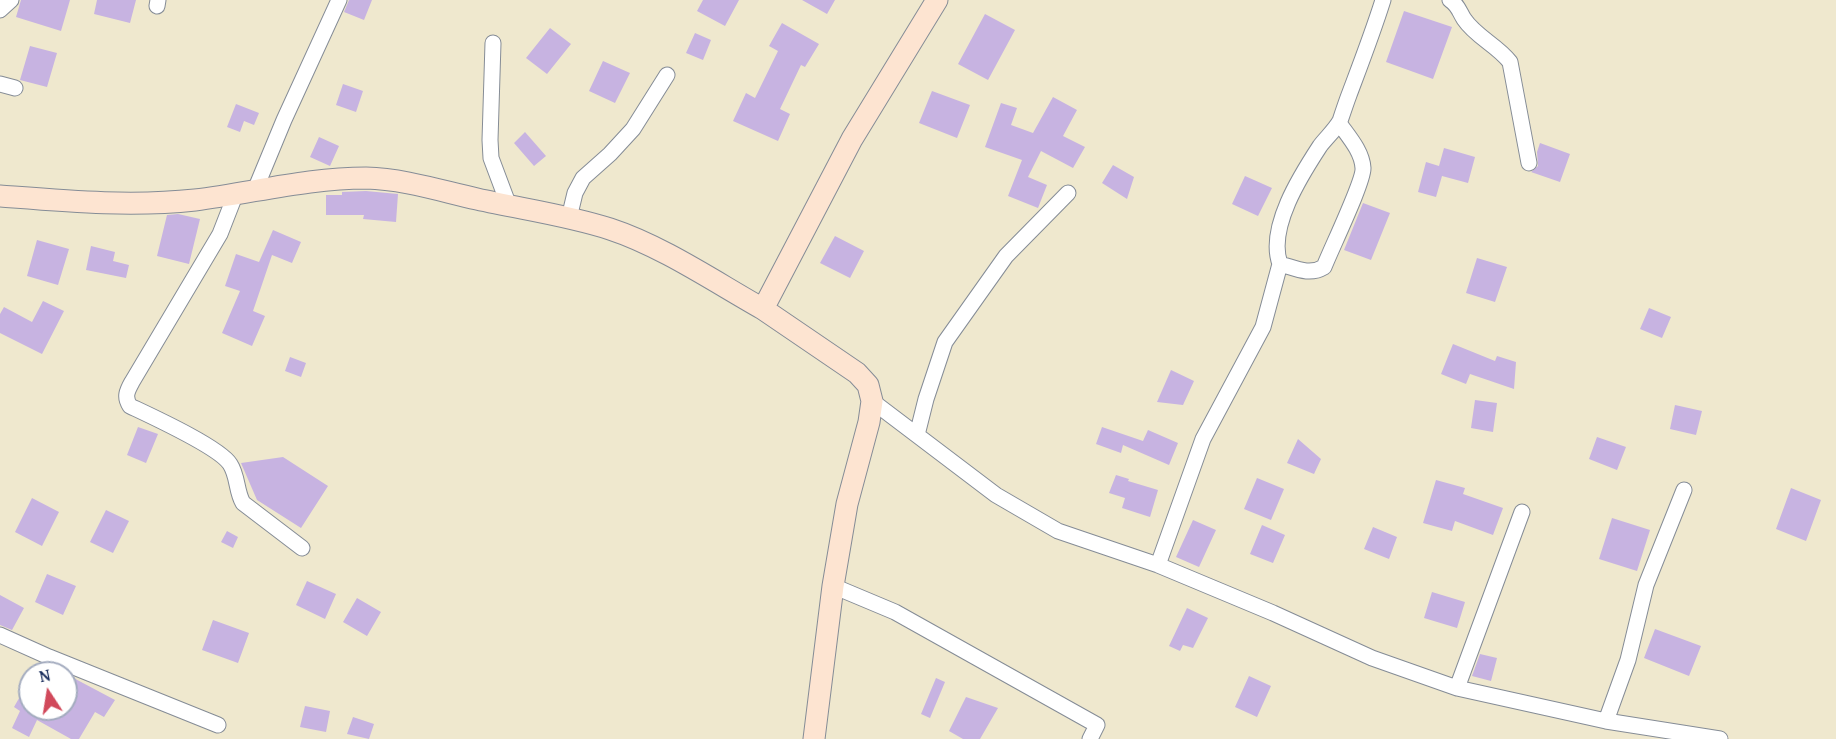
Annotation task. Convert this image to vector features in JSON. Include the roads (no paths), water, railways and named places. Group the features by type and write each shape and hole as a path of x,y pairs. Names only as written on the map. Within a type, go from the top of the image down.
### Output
{"street":[{"path":"0,10 11,0"},
{"path":"302,548 243,503 238,495 233,469 228,460 201,442 130,406 126,400 126,393 245,192 284,120 339,0"},
{"path":"763,309 852,139 937,0"},
{"path":"1158,565 1203,439 1263,327 1280,264 1276,244 1280,223 1313,157 1339,123 1367,51 1383,0"},
{"path":"1449,0 1457,4 1468,24 1503,53 1510,62 1529,163"},
{"path":"493,43 491,158 508,206"},
{"path":"570,218 575,193 583,178 633,129 667,75"},
{"path":"1280,264 1308,272 1324,267 1357,190 1364,170 1360,156 1339,123"},
{"path":"0,195 139,204 195,200 296,183 368,178 406,183 570,218 610,229 646,243 763,309 857,374 868,385 872,401 869,422 847,504 833,585 814,739"},
{"path":"917,435 945,342 1006,256 1068,193"},
{"path":"872,401 996,495 1058,531 1158,565 1273,613 1372,658 1457,688 1606,721 1720,739"},
{"path":"1606,721 1628,660 1646,585 1684,490"},
{"path":"1457,688 1522,512"},
{"path":"833,585 896,612 1096,725 1090,739"},
{"path":"0,635 218,725"}]}
